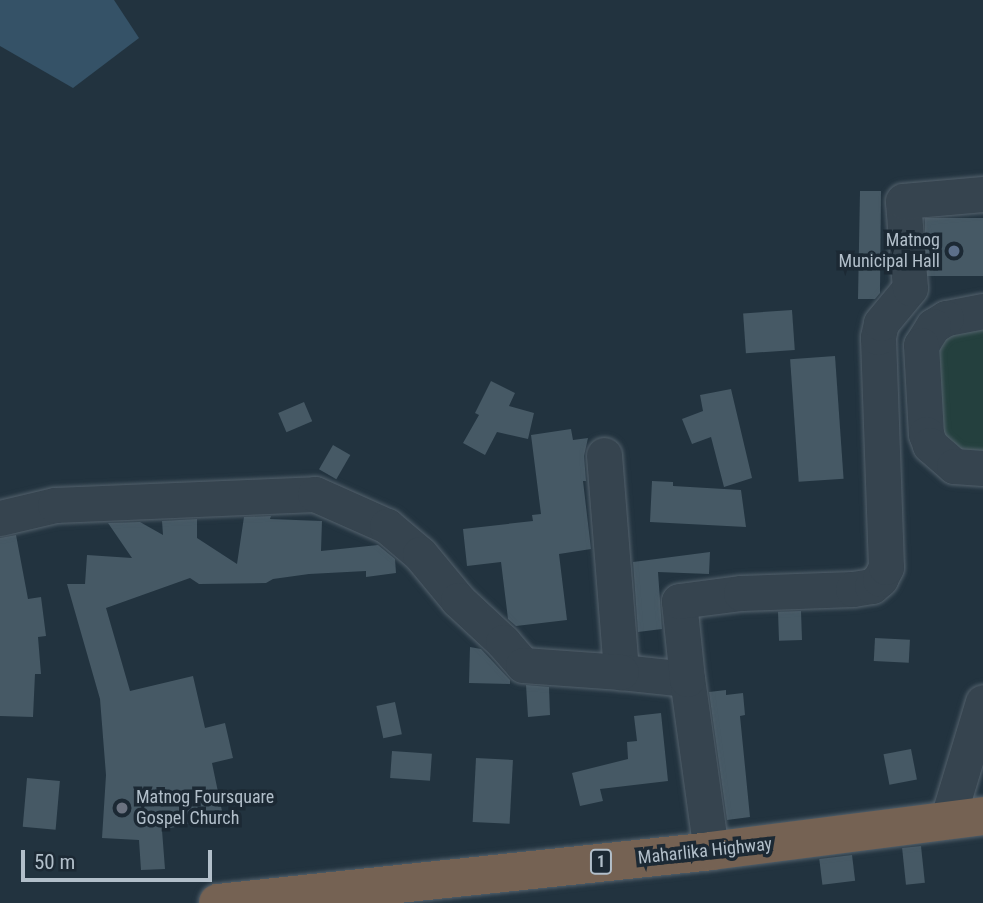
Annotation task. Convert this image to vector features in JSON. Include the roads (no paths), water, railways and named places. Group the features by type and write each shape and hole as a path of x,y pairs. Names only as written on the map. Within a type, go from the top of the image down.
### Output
{"highway":[{"name":"Maharlika Highway","path":"218,903 712,851 965,819"}],"street":[{"path":"712,851 687,679 679,601 741,593 853,589 872,586 880,579 886,566 878,337 881,323 910,288 903,201 983,194"},
{"path":"983,310 946,318 933,326 921,345 926,434 930,445 954,466 983,468"},
{"path":"604,455 621,671"},
{"path":"0,518 55,505 315,494 387,526 420,554 458,600 503,642 523,665 621,671 687,679"},
{"path":"965,819 983,702"}],"water":[{"path":"0,0 114,0 139,38 73,88 0,46"}],"place":[{"name":"Matnog Municipal Hall","path":"954,251"},
{"name":"Matnog Foursquare Gospel Church","path":"122,808"}]}
